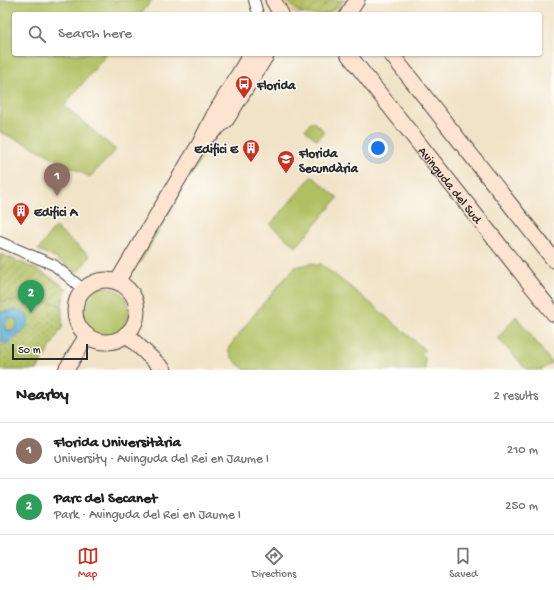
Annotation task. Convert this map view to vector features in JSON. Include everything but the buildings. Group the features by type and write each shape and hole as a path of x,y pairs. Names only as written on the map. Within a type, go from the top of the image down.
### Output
{"street":[{"path":"254,0 257,12"},
{"path":"349,12 358,0 364,12"},
{"path":"117,282 250,56"},
{"path":"200,143 210,132 226,120 266,56"},
{"name":"Avinguda del Sud","path":"350,56 554,314"},
{"path":"394,56 554,260"},
{"path":"0,242 54,265 84,290"},
{"path":"104,280 117,282 131,293 135,301 137,310 134,323 126,334 120,338 107,342 100,341 87,335 79,325 76,304 84,290 97,282 104,280"},
{"path":"126,334 164,370"},
{"path":"66,370 87,335"}],"green space":[{"path":"0,0 152,0 143,12 12,12 12,56 105,56 64,106 116,150 90,177 31,146 0,132"},
{"path":"287,0 343,0 337,7 328,12 302,12 293,7"},
{"path":"312,121 324,131 317,140 305,130"},
{"path":"210,143 188,181 184,179 204,146"},
{"path":"312,176 338,198 296,247 270,225"},
{"path":"179,189 182,191 140,263 136,261"},
{"path":"55,227 90,256 77,273 55,258 38,250"},
{"path":"0,254 43,273 67,289 62,307 63,326 37,370 0,370"},
{"path":"0,254 43,273 67,289 63,298 62,306 40,301 0,301"},
{"path":"313,263 318,266 320,263 374,306 425,350 421,354 425,357 425,370 245,370 234,360 231,357 229,347 261,306 295,267"},
{"path":"105,287 114,289 122,294 127,302 129,311 127,320 122,328 114,333 105,335 96,333 88,328 83,320 81,311 83,302 88,294 96,289"},
{"path":"516,316 552,363 541,370 527,370 498,338"}],"sand":[{"path":"282,0 287,0 294,8 301,12 293,12"},
{"path":"343,0 348,0 339,11 330,12 335,8"}],"water":[{"path":"15,310 25,313 28,318 27,326 24,330 5,345 0,338 0,312","holes":["10,318 15,319 17,323 16,328 7,330 5,326 6,320"]}],"place":[{"name":"Florida","path":"244,99"},
{"name":"Edifici E","path":"251,163"},
{"name":"Florida Secundària","path":"286,174"},
{"name":"Florida Universitària","path":"57,196"},
{"name":"Edifici A","path":"21,226"},
{"name":"Parc del Secanet","path":"31,313"}]}
